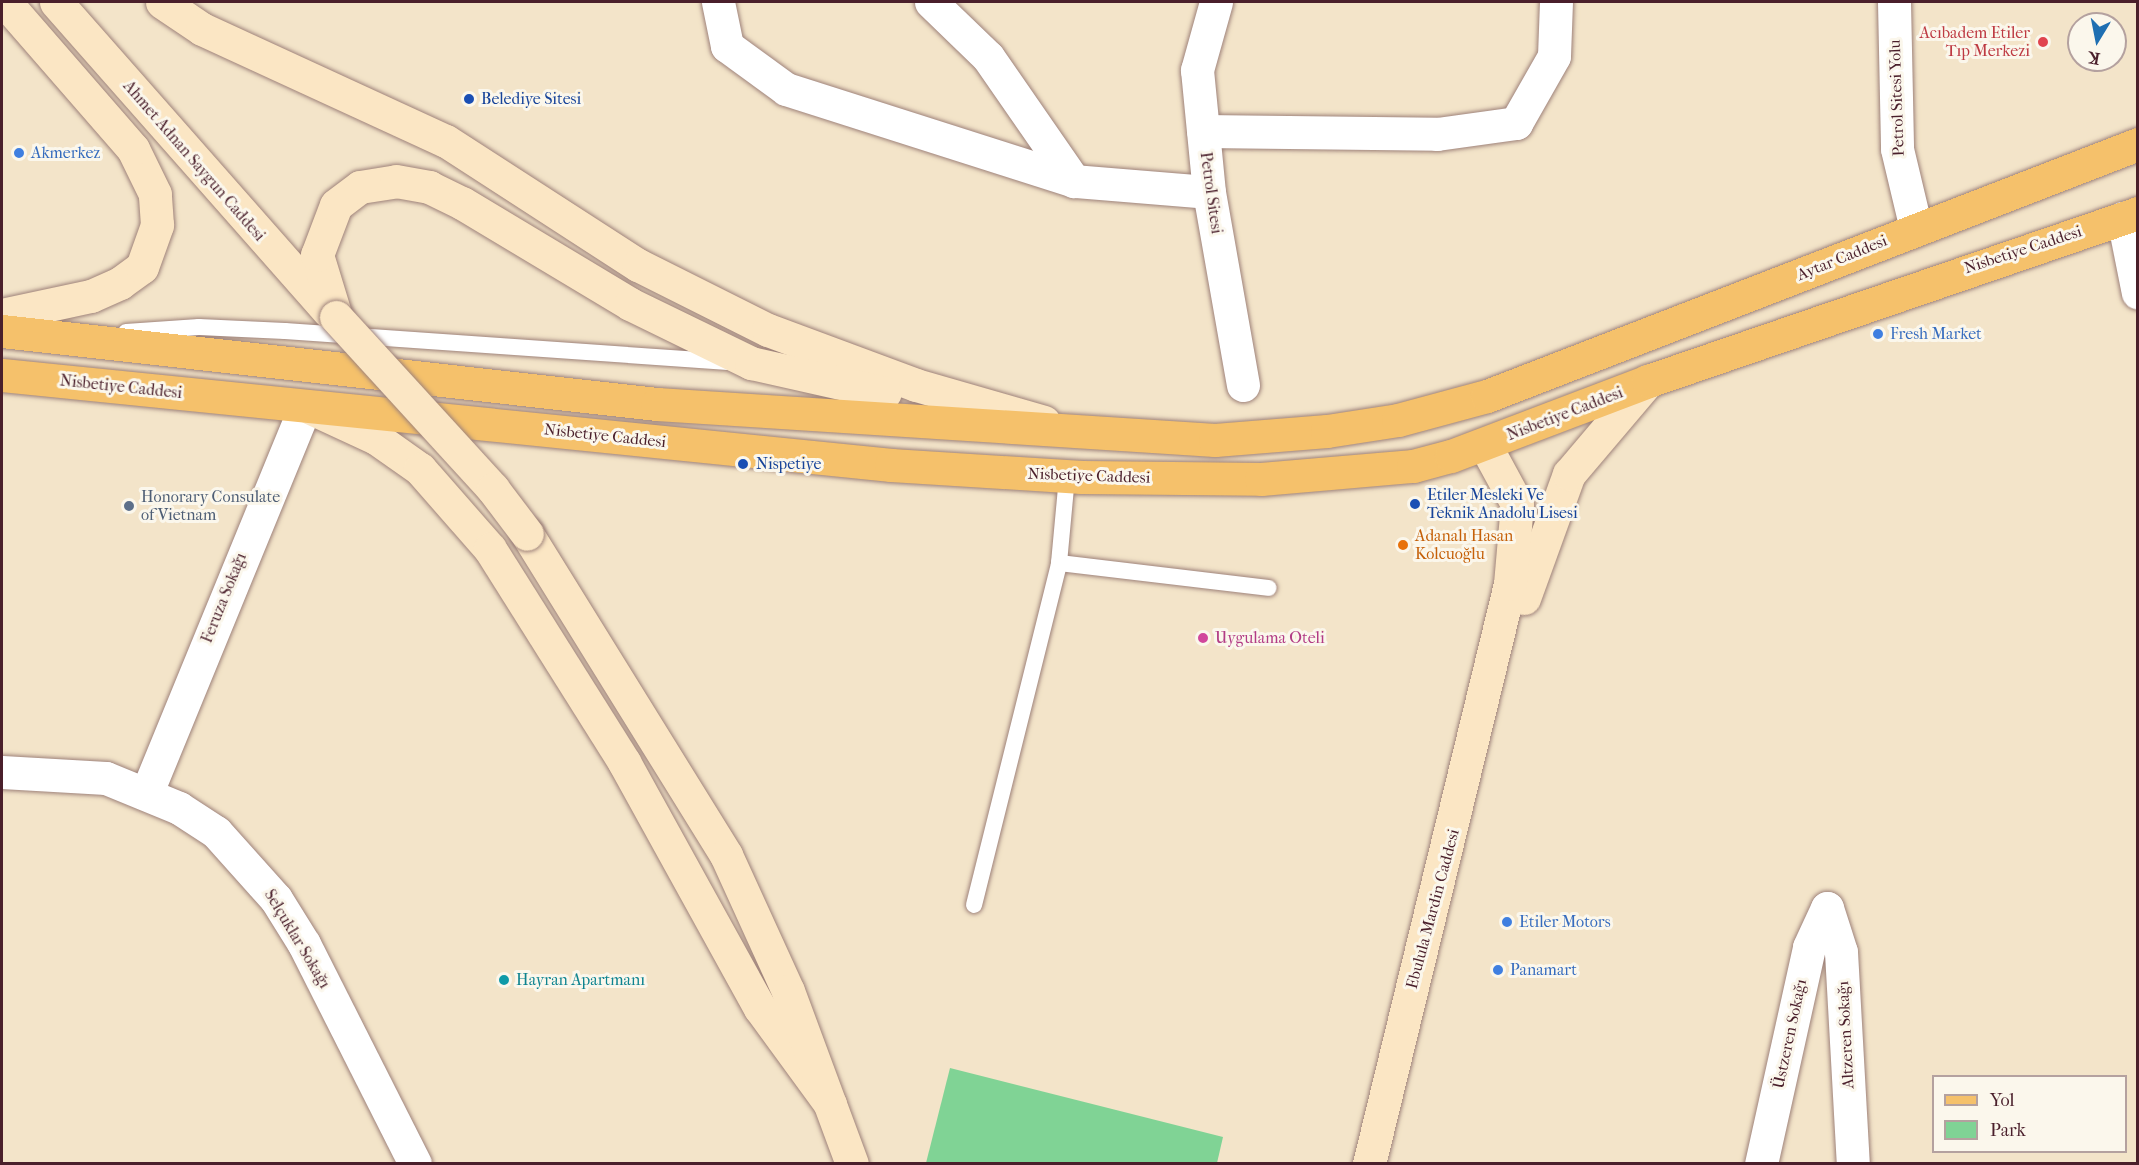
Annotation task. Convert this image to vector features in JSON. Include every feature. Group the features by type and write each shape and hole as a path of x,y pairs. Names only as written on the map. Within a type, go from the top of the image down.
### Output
{"main road":[{"path":"2,315 91,296 120,283 142,267 157,225 155,194 133,150 5,2"},
{"name":"Ahmet Adnan Saygun Caddesi","path":"56,2 308,292 336,317 493,489 527,534 726,855 788,991 852,1164"},
{"path":"162,2 202,29 446,141 638,265 768,330 916,385 1066,429"},
{"name":"Aytar Caddesi","path":"1453,406 1547,375 1916,228 2138,144"},
{"path":"336,317 317,255 336,205 360,187 396,181 429,187 462,203 630,304 750,363 1066,429"},
{"name":"Nisbetiye Caddesi","path":"2,375 891,465 1067,476 1283,477 1413,466 1485,444 1647,381 2130,215"},
{"path":"2,331 657,404 1215,440 1327,431 1453,406 1485,444 1512,486 1519,520 1498,654"},
{"path":"1498,654 1569,474 1647,381"},
{"path":"305,406 376,438 420,469 490,549 624,762 766,1018 830,1104"},
{"name":"Ebulula Mardin Caddesi","path":"1369,1164 1498,654"}],"street":[{"path":"718,2 727,46 786,89 1074,182 1209,192"},
{"path":"931,2 988,57 1074,182"},
{"name":"Petrol Sitesi","path":"1216,2 1197,70 1209,192 1243,385"},
{"path":"1203,131 1437,134 1516,123 1554,56 1556,2"},
{"name":"Petrol Sitesi Yolu","path":"1894,2 1897,149 1916,228"},
{"path":"2130,215 2138,293"},
{"name":"Feruza Sokağı","path":"147,792 305,406"},
{"name":"Selçuklar Sokağı","path":"2,772 106,778 147,792 216,832 276,899 415,1164"},
{"name":"Üstzeren Sokağı","path":"1761,1164 1809,946 1827,908"},
{"name":"Altzeren Sokağı","path":"1827,908 1841,952 1853,1164"}],"lane":[{"path":"75,338 199,327 750,363"},
{"path":"974,905 1059,563 1067,476"},
{"path":"1059,563 1269,588"}],"green space":[{"path":"950,1068 1223,1137 1217,1163 926,1163"}],"place":[{"name":"Acıbadem Etiler Tıp Merkezi","path":"2043,42"},
{"name":"Belediye Sitesi","path":"469,99"},
{"name":"Akmerkez","path":"19,153"},
{"name":"Fresh Market","path":"1878,334"},
{"name":"Nispetiye","path":"743,464"},
{"name":"Etiler Mesleki Ve Teknik Anadolu Lisesi","path":"1415,504"},
{"name":"Honorary Consulate of Vietnam","path":"129,506"},
{"name":"Adanalı Hasan Kolcuoğlu","path":"1403,545"},
{"name":"Uygulama Oteli","path":"1203,638"},
{"name":"Etiler Motors","path":"1507,922"},
{"name":"Panamart","path":"1498,970"},
{"name":"Hayran Apartmanı","path":"504,980"}]}
